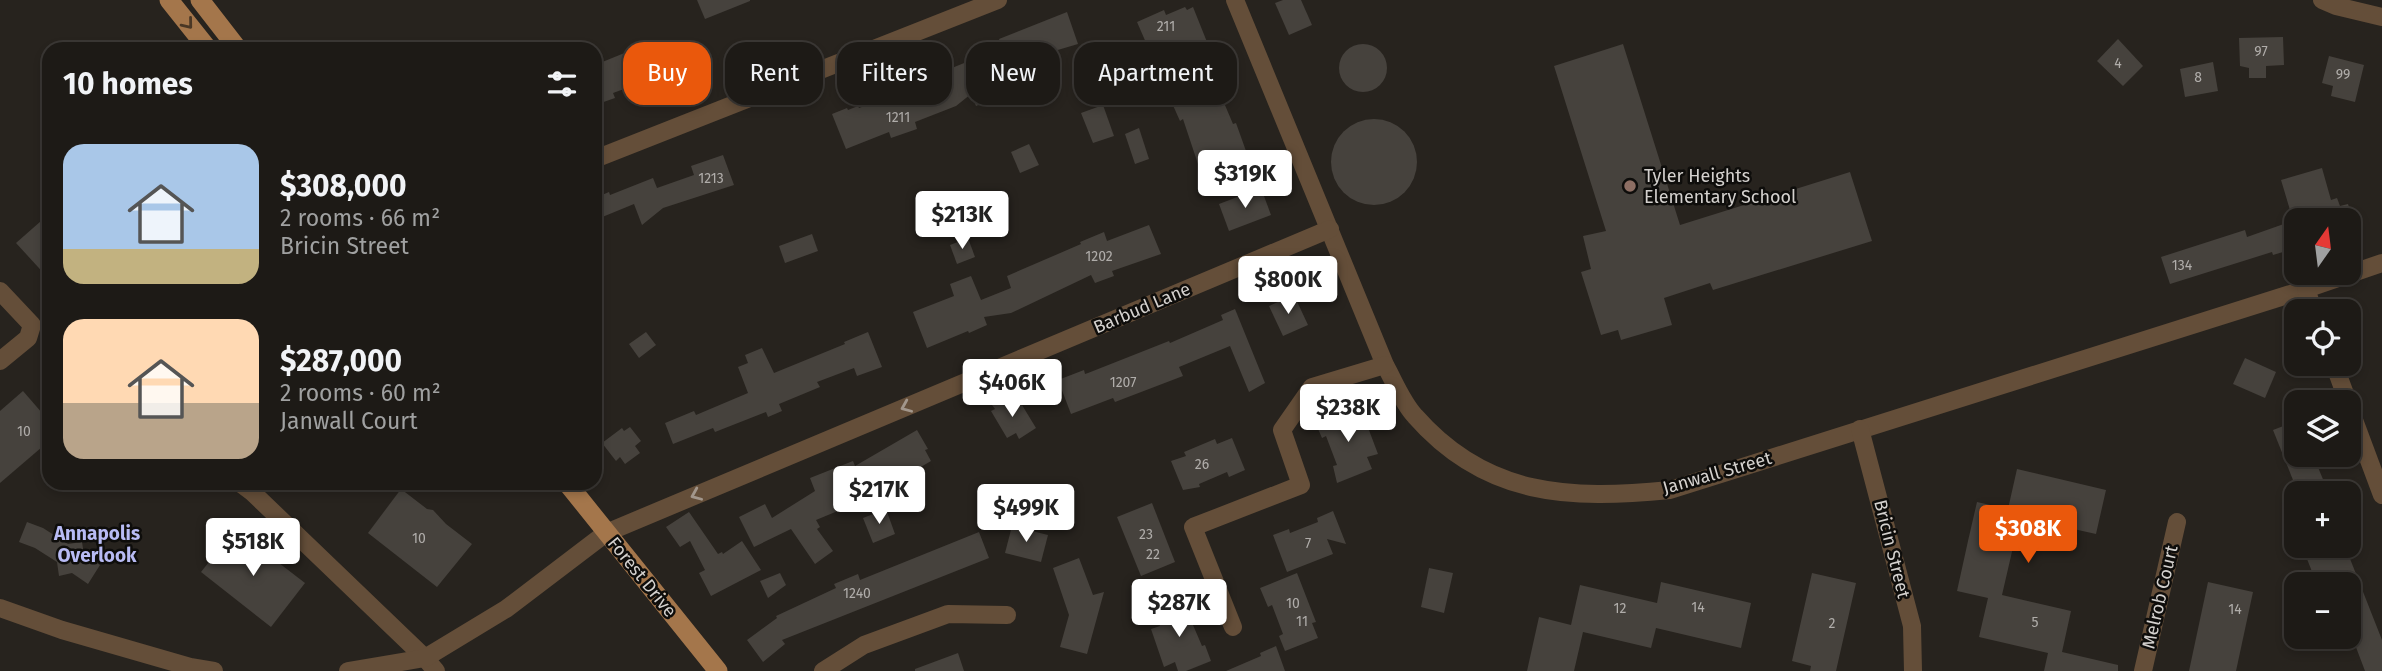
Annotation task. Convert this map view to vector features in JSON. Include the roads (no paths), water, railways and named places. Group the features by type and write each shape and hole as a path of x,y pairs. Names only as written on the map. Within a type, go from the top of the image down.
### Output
{"main road":[{"path":"169,0 202,42"},
{"path":"200,0 233,42"},
{"name":"Forest Drive","path":"572,490 718,671"}],"street":[{"path":"602,156 998,0"},
{"name":"Janwall Street","path":"1235,0 1385,365 1413,415 1456,454 1504,481 1564,494 1625,494 1670,490 2382,263"},
{"path":"2322,0 2382,17"},
{"name":"Barbud Lane","path":"431,664 606,533 1330,229"},
{"path":"2306,289 2309,299"},
{"path":"0,290 32,325 28,338 0,361"},
{"path":"1234,627 1193,527 1301,485 1282,430 1312,387 1385,365"},
{"name":"Bricin Street","path":"1860,429 1912,626 1913,671"},
{"path":"2361,438 2382,495"},
{"path":"250,490 431,664"},
{"name":"Melrob Court","path":"2143,671 2177,522"},
{"path":"3,613 62,630 165,666 214,671"},
{"path":"822,671 864,645 948,614 1007,615"},
{"path":"348,671 431,664"}],"place":[{"name":"Tyler Heights Elementary School","path":"1630,186"}],"district":[{"name":"Annapolis Overlook","path":"97,544"}]}
